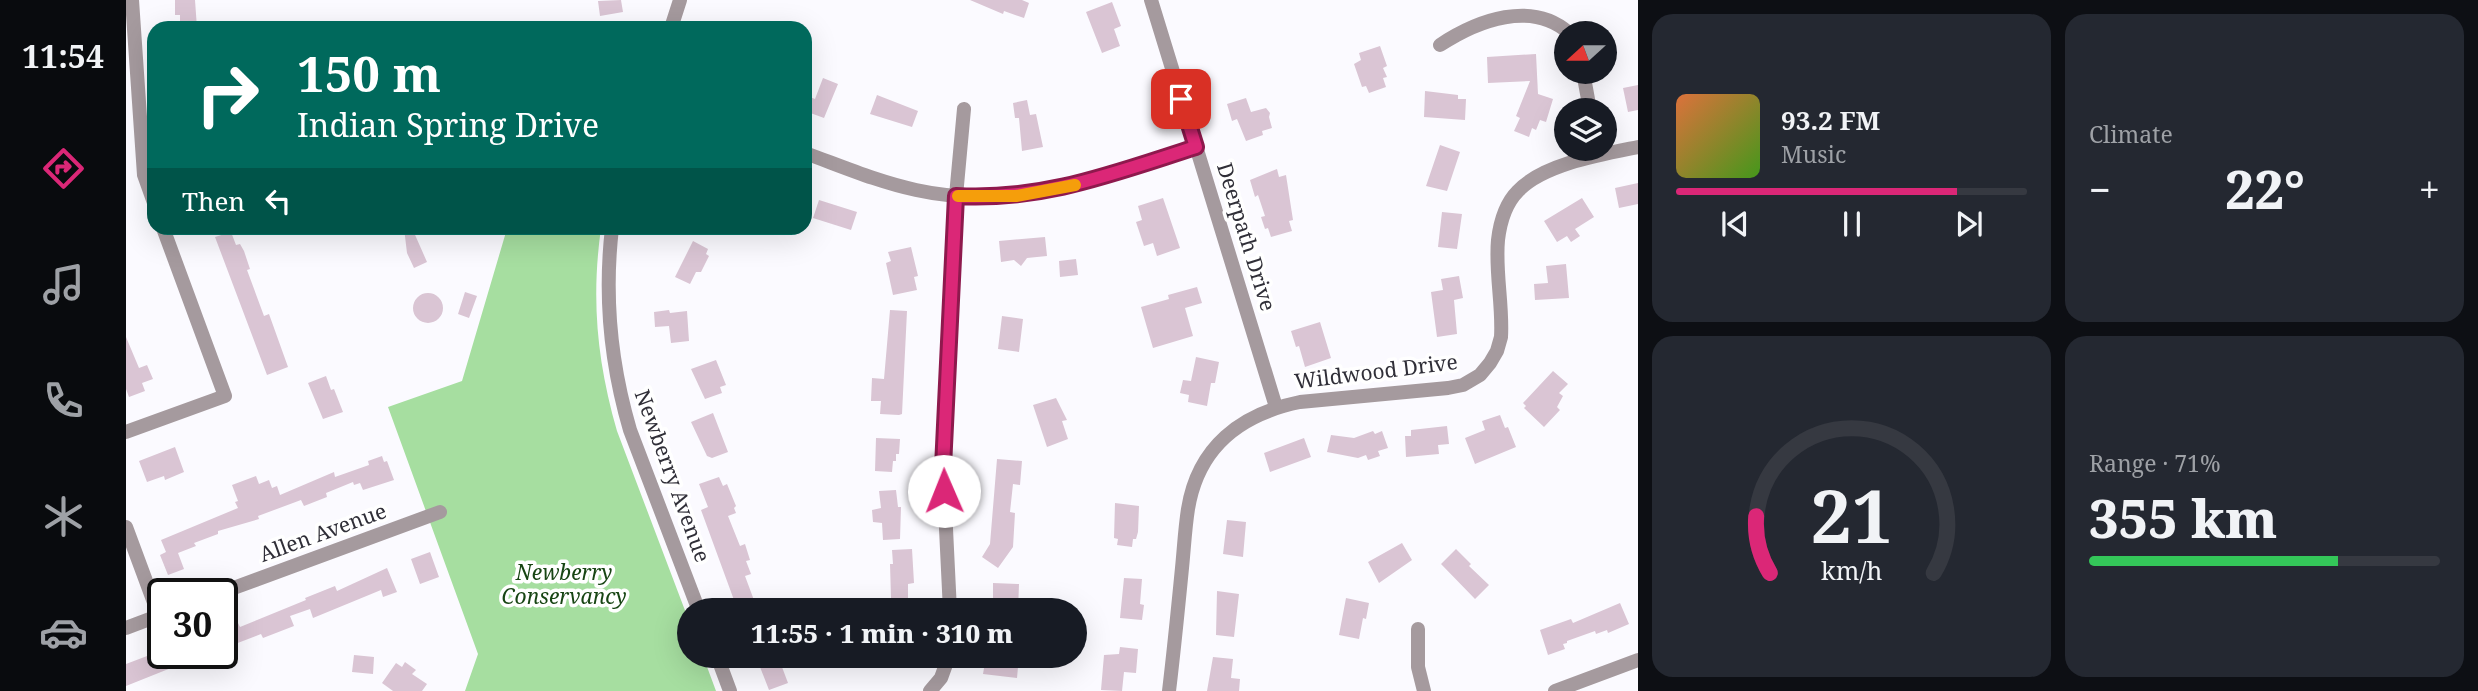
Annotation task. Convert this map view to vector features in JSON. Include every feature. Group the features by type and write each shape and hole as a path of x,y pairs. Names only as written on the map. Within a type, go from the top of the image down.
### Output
{"street":[{"path":"132,0 144,175 147,183"},
{"path":"673,21 680,0"},
{"name":"Deerpath Drive","path":"1151,0 1276,407"},
{"path":"1440,44 1476,21 1508,10 1521,9 1546,15 1557,21"},
{"path":"949,598 943,467 956,196 964,109"},
{"path":"812,156 915,190 956,196 1016,196 1050,191 1196,147"},
{"name":"Wildwood Drive","path":"1617,150 1638,147"},
{"name":"Wildwood Drive","path":"1169,691 1188,509 1199,472 1218,444 1250,418 1276,407 1300,402 1448,388 1462,385 1480,375 1497,351 1501,337 1498,241 1504,212 1518,191 1541,174 1575,161"},
{"path":"126,432 225,396 166,235"},
{"name":"Newberry Avenue","path":"611,235 607,285 608,327 621,401 694,598"},
{"name":"Allen Avenue","path":"238,586 440,512"},
{"path":"126,527 147,580"},
{"path":"126,628 147,620"},
{"path":"1419,629 1418,667 1424,691"},
{"path":"1555,691 1638,660"},
{"path":"721,668 730,691"},
{"path":"930,691 945,668"}],"green space":[{"name":"Newberry Conservancy","path":"505,235 600,235 596,305 610,405 617,431 680,598 677,598 677,668 707,668 716,691 465,691 478,654 388,407 462,381"}],"building":[{"path":"175,0 195,0 196,21 180,21 180,15 175,15"},
{"path":"621,0 623,12 600,16 598,1"},
{"path":"970,0 1022,0 1029,3 1024,18 1004,11 1003,14"},
{"path":"1112,2 1121,26 1114,29 1120,46 1102,53 1086,12"},
{"path":"1380,46 1387,66 1383,68 1387,77 1383,78 1386,87 1369,93 1366,86 1362,87 1354,64 1361,60 1359,53"},
{"path":"1536,54 1538,94 1553,99 1546,122 1540,120 1536,130 1532,128 1529,137 1514,131 1520,118 1516,116 1530,81 1488,83 1487,57"},
{"path":"823,78 838,84 824,118 812,114 812,98 815,99"},
{"path":"1638,85 1638,110 1628,112 1623,88"},
{"path":"1425,91 1458,95 1458,99 1466,99 1465,120 1424,117"},
{"path":"877,95 918,111 912,127 870,114"},
{"path":"1246,98 1251,112 1266,108 1270,113 1272,128 1262,131 1263,135 1246,141 1237,119 1232,121 1227,104"},
{"path":"1027,100 1030,115 1036,114 1043,147 1022,151 1019,118 1015,118 1013,103"},
{"path":"1440,145 1460,152 1447,191 1426,186"},
{"path":"1277,169 1279,177 1286,175 1293,220 1289,221 1292,231 1271,237 1268,228 1265,229 1261,217 1265,216 1250,180"},
{"path":"1638,183 1638,204 1619,208 1615,188"},
{"path":"1163,198 1180,248 1157,256 1153,243 1144,246 1136,222 1142,220 1138,206"},
{"path":"1582,198 1594,217 1575,229 1580,236 1571,242 1567,236 1557,242 1544,221"},
{"path":"819,200 857,212 851,230 813,218"},
{"path":"1442,212 1462,214 1457,249 1438,247"},
{"path":"232,235 236,245 240,244 244,251 250,269 247,270 264,316 269,314 288,367 267,375 215,237"},
{"path":"405,235 415,235 427,262 414,268 407,253"},
{"path":"1045,237 1047,256 1027,258 1021,266 1014,260 1001,262 999,241"},
{"path":"693,241 708,249 706,254 709,256 701,272 696,272 690,284 675,277"},
{"path":"911,247 918,276 914,277 917,290 893,295 886,263 891,261 888,252"},
{"path":"1076,259 1078,275 1060,277 1059,261"},
{"path":"1566,264 1569,298 1535,300 1534,284 1548,283 1546,266"},
{"path":"1459,276 1463,298 1454,300 1457,334 1437,337 1431,292 1443,290 1441,279"},
{"path":"1197,287 1202,303 1185,308 1193,336 1153,348 1141,307 1169,299 1168,295"},
{"path":"465,292 477,296 469,318 458,314"},
{"path":"428,293 434,294 442,302 442,314 434,322 428,323 422,322 414,314 413,308 414,302 422,294"},
{"path":"669,310 670,313 687,311 689,341 671,343 669,326 655,327 654,312"},
{"path":"890,310 907,311 902,414 899,415 880,414 881,401 871,401 872,378 884,379"},
{"path":"1002,316 1023,319 1019,352 998,349"},
{"path":"1320,322 1331,358 1305,367 1291,331"},
{"path":"126,337 139,368 147,365 153,379 142,383 145,391 129,397 126,389"},
{"path":"1196,357 1219,362 1215,383 1211,383 1207,406 1188,402 1189,395 1180,393 1183,380 1191,381"},
{"path":"716,360 726,385 720,387 722,393 705,399 691,369"},
{"path":"1553,371 1568,384 1559,393 1563,396 1557,407 1560,410 1544,427 1524,408 1526,406 1523,403"},
{"path":"326,376 343,412 323,419 308,383"},
{"path":"1056,398 1067,420 1062,421 1068,439 1047,447 1033,405"},
{"path":"713,413 728,452 712,458 707,456 691,422"},
{"path":"1500,415 1516,447 1475,464 1465,438 1485,430 1482,421"},
{"path":"1447,426 1449,444 1438,445 1439,454 1406,457 1405,436 1411,436 1411,430"},
{"path":"1373,431 1375,434 1382,431 1388,448 1378,451 1380,456 1368,460 1366,455 1358,458 1327,452 1331,435 1354,438"},
{"path":"876,438 900,439 899,454 896,454 896,461 893,461 892,472 875,471"},
{"path":"1304,438 1311,457 1270,472 1264,453"},
{"path":"175,447 184,472 165,480 164,476 147,482 139,461"},
{"path":"382,456 384,462 387,461 394,480 363,490 360,483 354,485 353,482 304,506 301,500 258,516 259,519 218,531 218,534 194,543 196,546 178,553 184,569 168,575 160,555 166,552 161,540 238,508 232,485 256,476 259,484 269,480 272,488 277,486 280,495 334,472 335,477 369,465 368,461"},
{"path":"997,459 1022,461 1020,485 1013,484 1010,512 1015,513 1013,547 998,568 982,557 990,544"},
{"path":"719,477 723,486 727,484 736,506 736,513 728,516 740,546 745,544 750,560 746,561 751,574 745,576 753,598 733,598 701,510 708,507 699,484"},
{"path":"896,490 898,507 901,507 900,539 883,540 882,523 873,522 872,510 881,508 879,491"},
{"path":"1115,503 1139,506 1138,532 1132,547 1117,545 1118,539 1114,538"},
{"path":"1227,520 1246,522 1243,557 1223,554"},
{"path":"1402,543 1412,560 1379,583 1368,562"},
{"path":"912,549 914,583 908,584 908,598 891,598 892,550"},
{"path":"1456,549 1489,585 1475,599 1441,564"},
{"path":"430,552 439,577 420,584 411,559"},
{"path":"387,568 397,592 383,597 381,590 313,618 310,609 290,616 294,626 263,638 261,634 238,643 238,623 240,627 335,586 337,591"},
{"path":"1124,578 1142,579 1142,620 1120,618"},
{"path":"993,583 1019,584 1018,598 993,598"},
{"path":"1217,591 1239,594 1234,637 1216,635"},
{"path":"1346,598 1369,603 1359,639 1339,635"},
{"path":"1620,603 1629,624 1608,633 1607,630 1596,634 1595,631 1567,641 1563,644 1565,649 1548,655 1540,630 1571,619 1573,623"},
{"path":"1120,647 1138,649 1136,673 1124,672 1122,691 1101,690 1104,655 1119,654"},
{"path":"354,655 374,657 373,674 352,672"},
{"path":"147,656 147,669 168,669 126,686 126,664"},
{"path":"1213,657 1233,659 1231,678 1240,679 1239,691 1207,691"},
{"path":"405,662 416,670 412,674 427,684 422,691 393,691 382,683 396,663 402,667"},
{"path":"760,668 782,668 788,683 769,690"},
{"path":"984,668 1018,668 1017,678 983,674"}],"slow traffic":[{"path":"958,196 1016,196 1075,185"}],"route":[{"path":"944,491 956,196 982,198 1050,191 1196,147 1181,99"}]}
